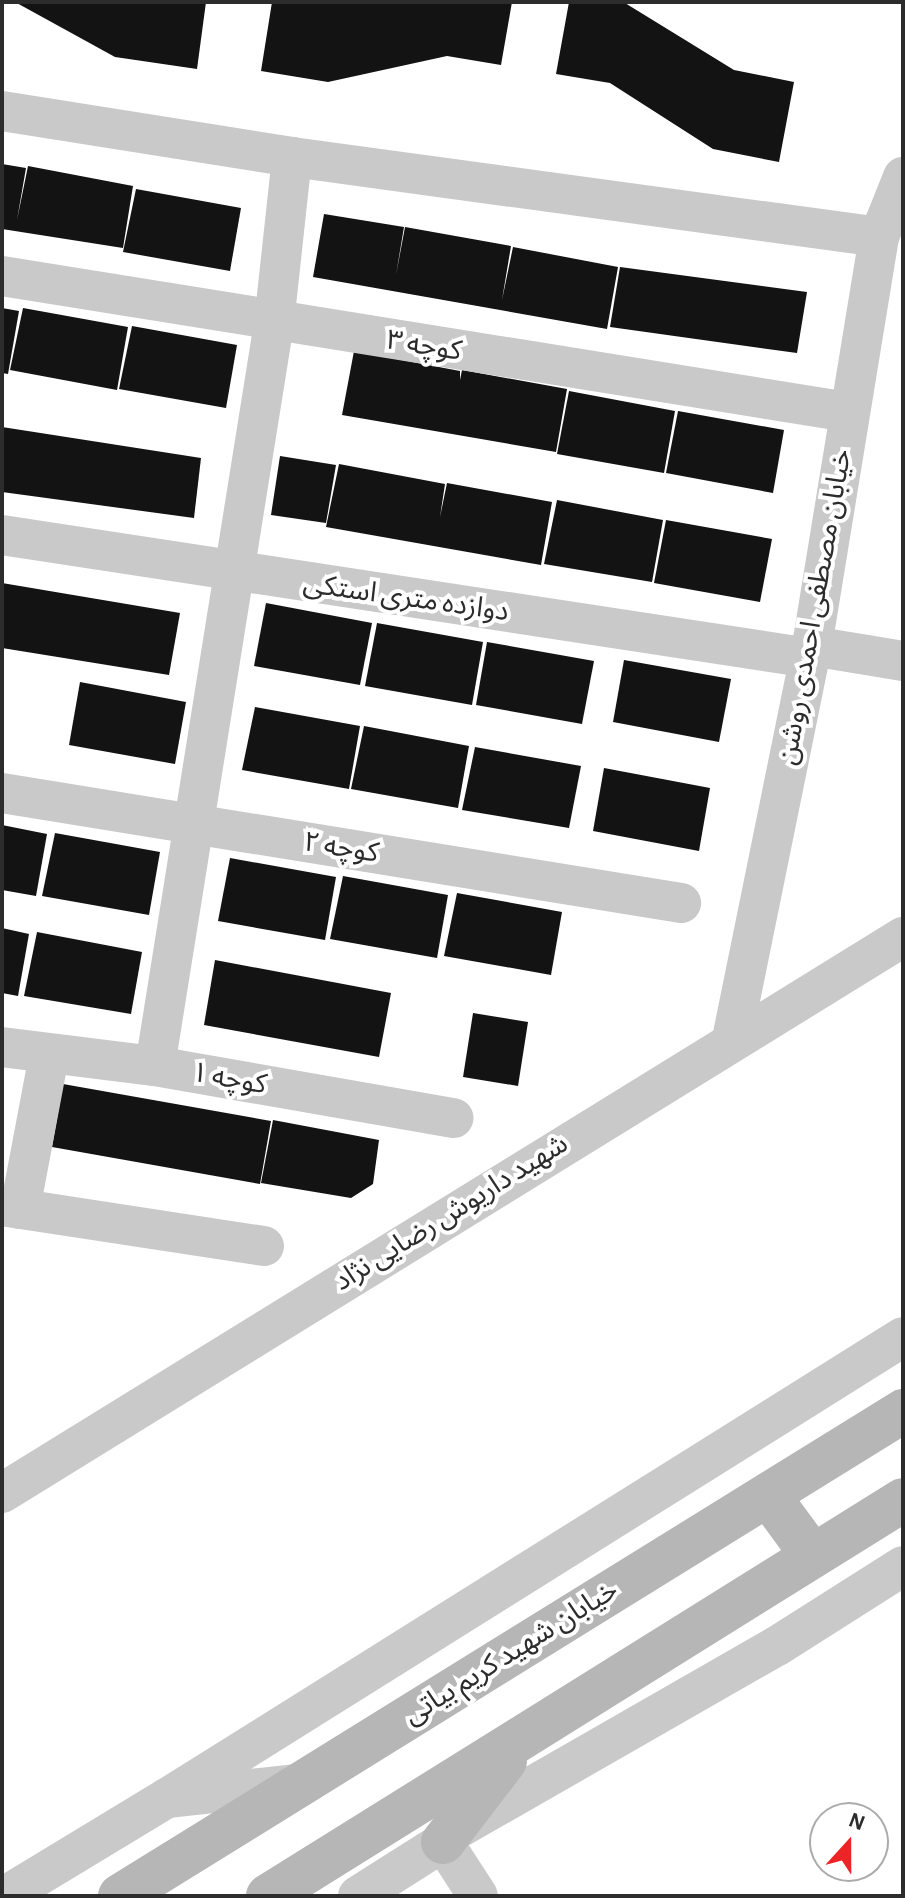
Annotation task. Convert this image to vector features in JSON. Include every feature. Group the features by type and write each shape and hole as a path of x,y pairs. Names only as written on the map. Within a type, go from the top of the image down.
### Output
{"main road":[{"name":"خیابان شهید کریم بیاتی","path":"120,1896 903,1411"},
{"path":"768,1495 812,1555"},
{"path":"268,1896 520,1742 903,1500"},
{"path":"447,1837 520,1742"}],"street":[{"path":"2,111 292,157 879,237"},
{"path":"155,1066 274,323 292,157"},
{"name":"خیابان مصطفی احمدی روشن","path":"732,1039 811,652 879,237 903,177"},
{"name":"کوچه ۳","path":"2,276 274,323 848,412"},
{"name":"دوازده متری استکی","path":"2,535 235,573 811,652 903,661"},
{"name":"کوچه ۲","path":"2,793 681,903"},
{"name":"شهید داریوش رضایی نژاد","path":"2,1493 732,1039 903,937"},
{"name":"کوچه ۱","path":"2,1047 155,1066 454,1118"},
{"path":"49,1055 11,1207 264,1246"},
{"path":"5,1896 167,1798 903,1337"},
{"path":"358,1896 447,1837 777,1646 903,1566"},
{"path":"167,1798 298,1784"},
{"path":"447,1837 478,1896"}],"building":[{"path":"15,2 206,2 197,69 115,57"},
{"path":"272,2 512,2 501,65 447,56 328,82 261,71"},
{"path":"569,2 625,3 734,70 794,82 779,162 713,149 610,83 556,74"},
{"path":"2,164 26,168 17,220 28,166 133,186 123,248 2,229"},
{"path":"136,189 241,208 230,271 123,252"},
{"path":"324,214 404,227 396,275 405,227 511,246 502,300 513,247 618,267 607,329 313,277"},
{"path":"620,267 807,292 797,353 610,327"},
{"path":"2,308 19,311 8,374 2,373"},
{"path":"23,308 128,327 117,390 10,370"},
{"path":"132,326 237,345 226,408 119,389"},
{"path":"354,351 460,371 460,380 462,370 567,389 556,452 342,415"},
{"path":"569,391 675,411 664,473 557,454"},
{"path":"678,411 784,430 773,493 666,473"},
{"path":"2,427 201,458 194,518 2,492"},
{"path":"280,456 336,465 326,523 271,515"},
{"path":"339,464 445,484 440,517 447,483 552,502 541,565 326,527"},
{"path":"557,500 663,520 652,582 544,564"},
{"path":"666,520 772,539 760,602 654,583"},
{"path":"2,583 180,613 169,675 2,648"},
{"path":"266,603 372,623 360,685 254,666"},
{"path":"377,623 483,642 472,705 365,686"},
{"path":"487,642 594,661 582,724 476,705"},
{"path":"624,660 731,679 719,742 613,722"},
{"path":"80,682 186,702 175,764 69,745"},
{"path":"255,707 360,726 349,789 242,770"},
{"path":"364,726 469,746 458,808 351,789"},
{"path":"475,747 581,766 569,828 462,810"},
{"path":"604,768 710,788 699,851 593,831"},
{"path":"2,825 47,834 36,896 2,890"},
{"path":"55,833 160,852 149,915 42,896"},
{"path":"230,858 336,877 325,940 218,921"},
{"path":"343,876 448,895 437,958 330,939"},
{"path":"457,893 562,912 551,975 444,956"},
{"path":"2,928 29,934 18,996 2,993"},
{"path":"37,932 142,952 131,1014 24,996"},
{"path":"215,960 391,993 379,1057 204,1025"},
{"path":"473,1013 528,1022 518,1086 463,1077"},
{"path":"63,1084 271,1121 260,1184 52,1147"},
{"path":"273,1120 379,1140 373,1184 351,1198 261,1183"}]}
